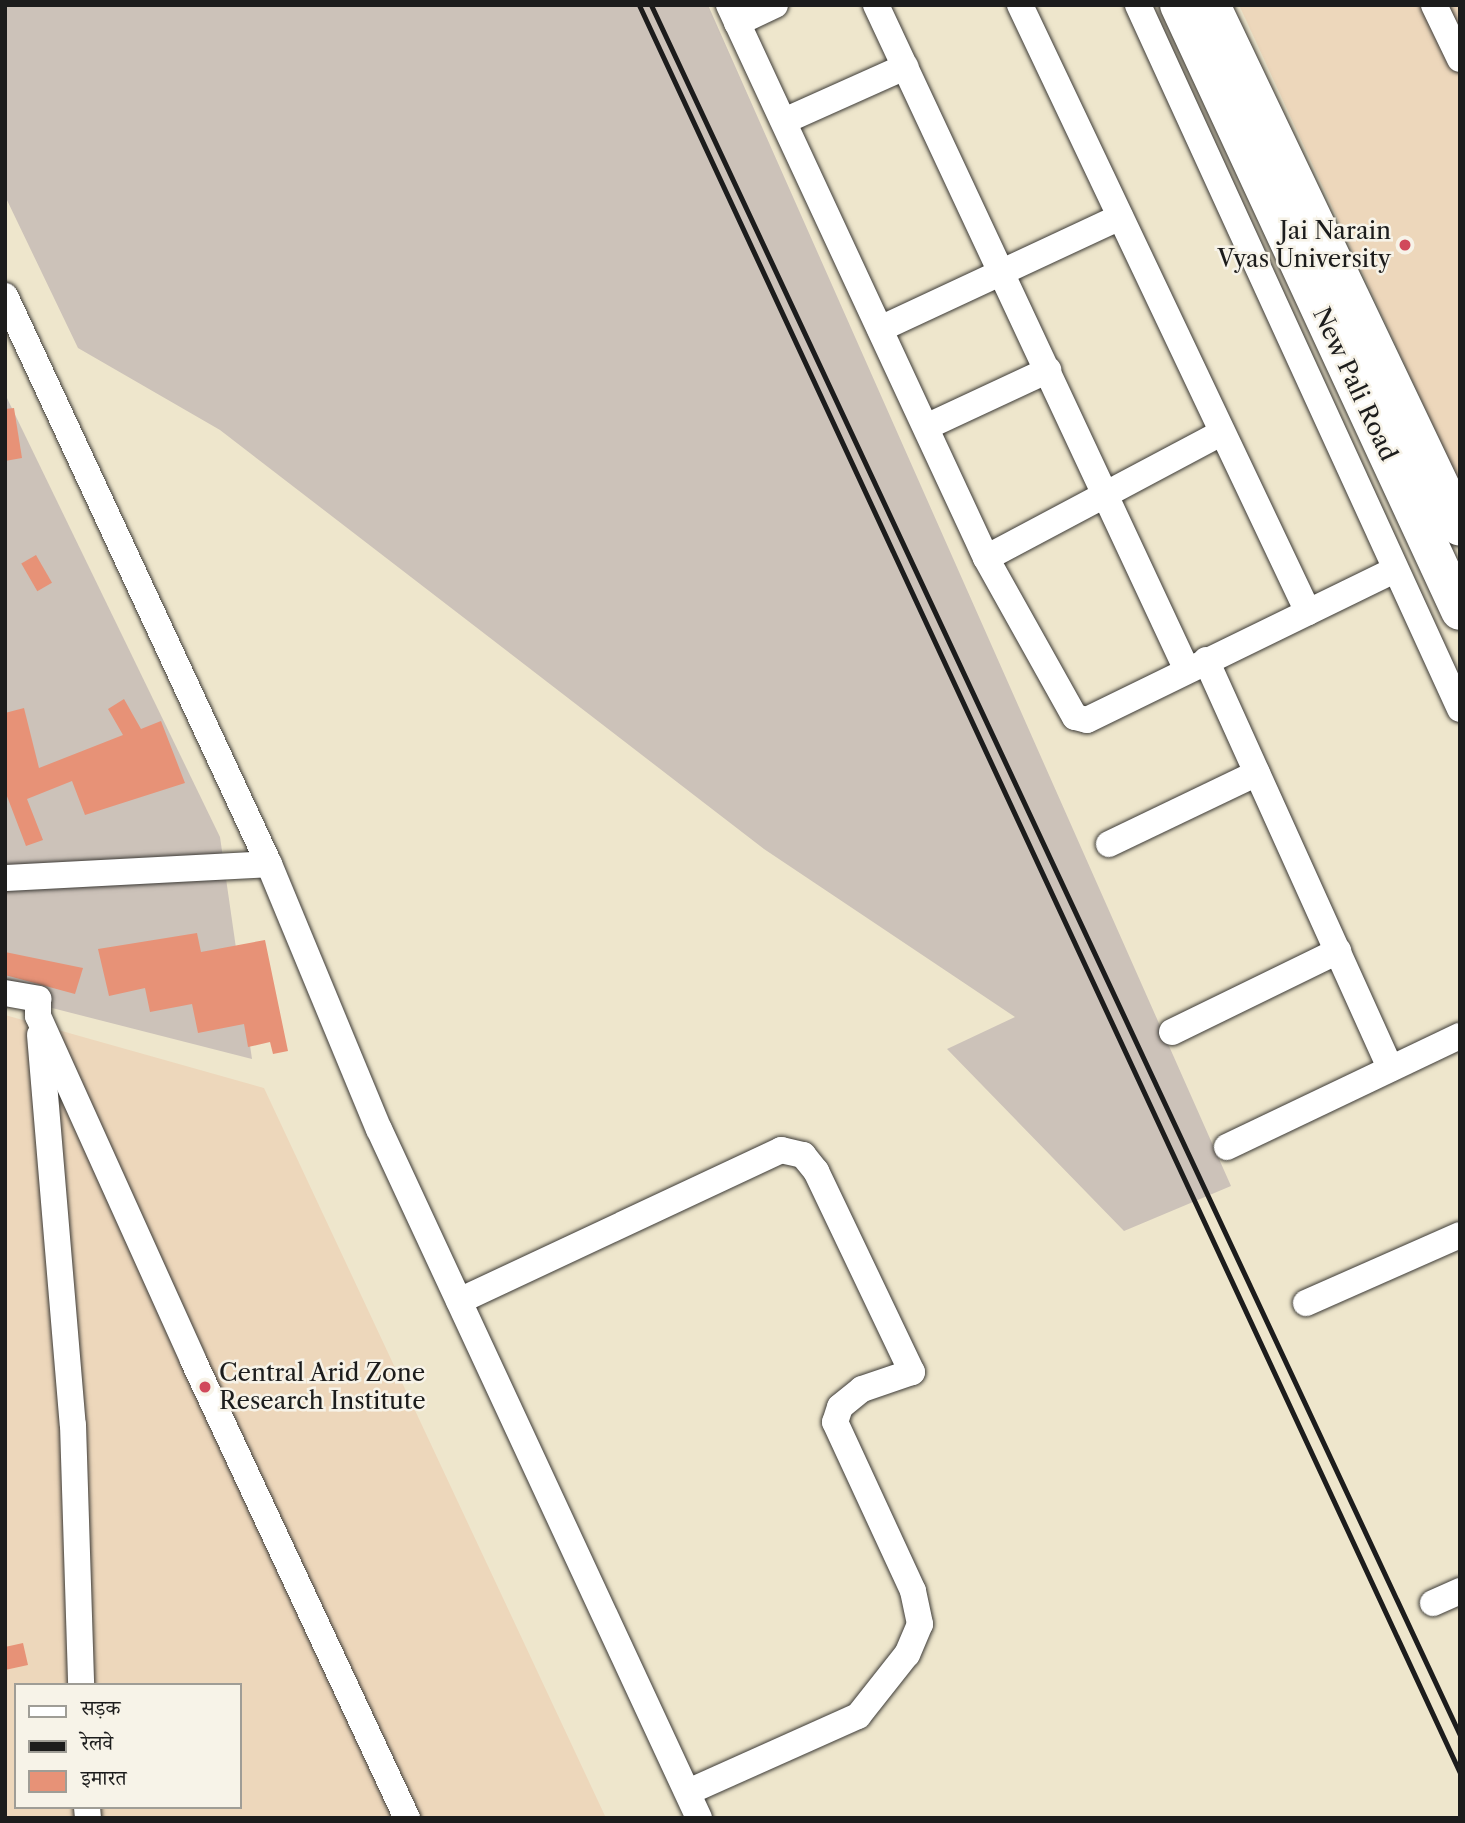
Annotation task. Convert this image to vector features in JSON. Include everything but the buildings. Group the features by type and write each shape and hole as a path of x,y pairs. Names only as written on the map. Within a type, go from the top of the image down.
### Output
{"highway":[{"name":"New Pali Road","path":"1179,5 1460,611"},
{"name":"New Pali Road","path":"1211,5 1460,527"}],"street":[{"path":"775,5 733,14 986,558 1075,717 1087,720 1395,570"},
{"path":"876,5 1048,370 1102,496 1257,772 1390,1068"},
{"path":"1020,5 1308,612"},
{"path":"1138,5 1460,709"},
{"path":"1445,12 1460,59"},
{"path":"784,121 905,67"},
{"path":"880,329 1120,217"},
{"path":"5,296 269,864 379,1129 699,1818"},
{"path":"926,427 1048,370"},
{"path":"986,558 1221,433"},
{"path":"1109,844 1257,772"},
{"path":"5,878 269,864"},
{"path":"1172,1032 1338,951"},
{"path":"5,993 38,999 73,1425 81,1683"},
{"path":"38,1016 407,1818"},
{"path":"1227,1147 1460,1036"},
{"path":"459,1301 780,1150 803,1154 816,1171 912,1372 862,1388 840,1406 835,1422 914,1591 919,1624 907,1654 858,1716 688,1792"},
{"path":"1306,1303 1460,1236"},
{"path":"1433,1603 1460,1591"}],"shaded area":[{"path":"5,5 708,5 1231,1186 1124,1231 947,1049 1015,1017 764,849 220,430 78,348 5,196"},
{"name":"Jai Narain Vyas University","path":"1239,5 1460,5 1460,484"},
{"path":"5,394 220,837 252,1059 5,996"},
{"name":"Central Arid Zone Research Institute","path":"5,1015 264,1088 606,1818 5,1818"}],"railway":[{"path":"639,5 1460,1773"},
{"path":"651,5 1460,1735"}],"place":[{"name":"Jai Narain Vyas University","path":"1405,245"},
{"name":"Central Arid Zone Research Institute","path":"205,1387"}]}
